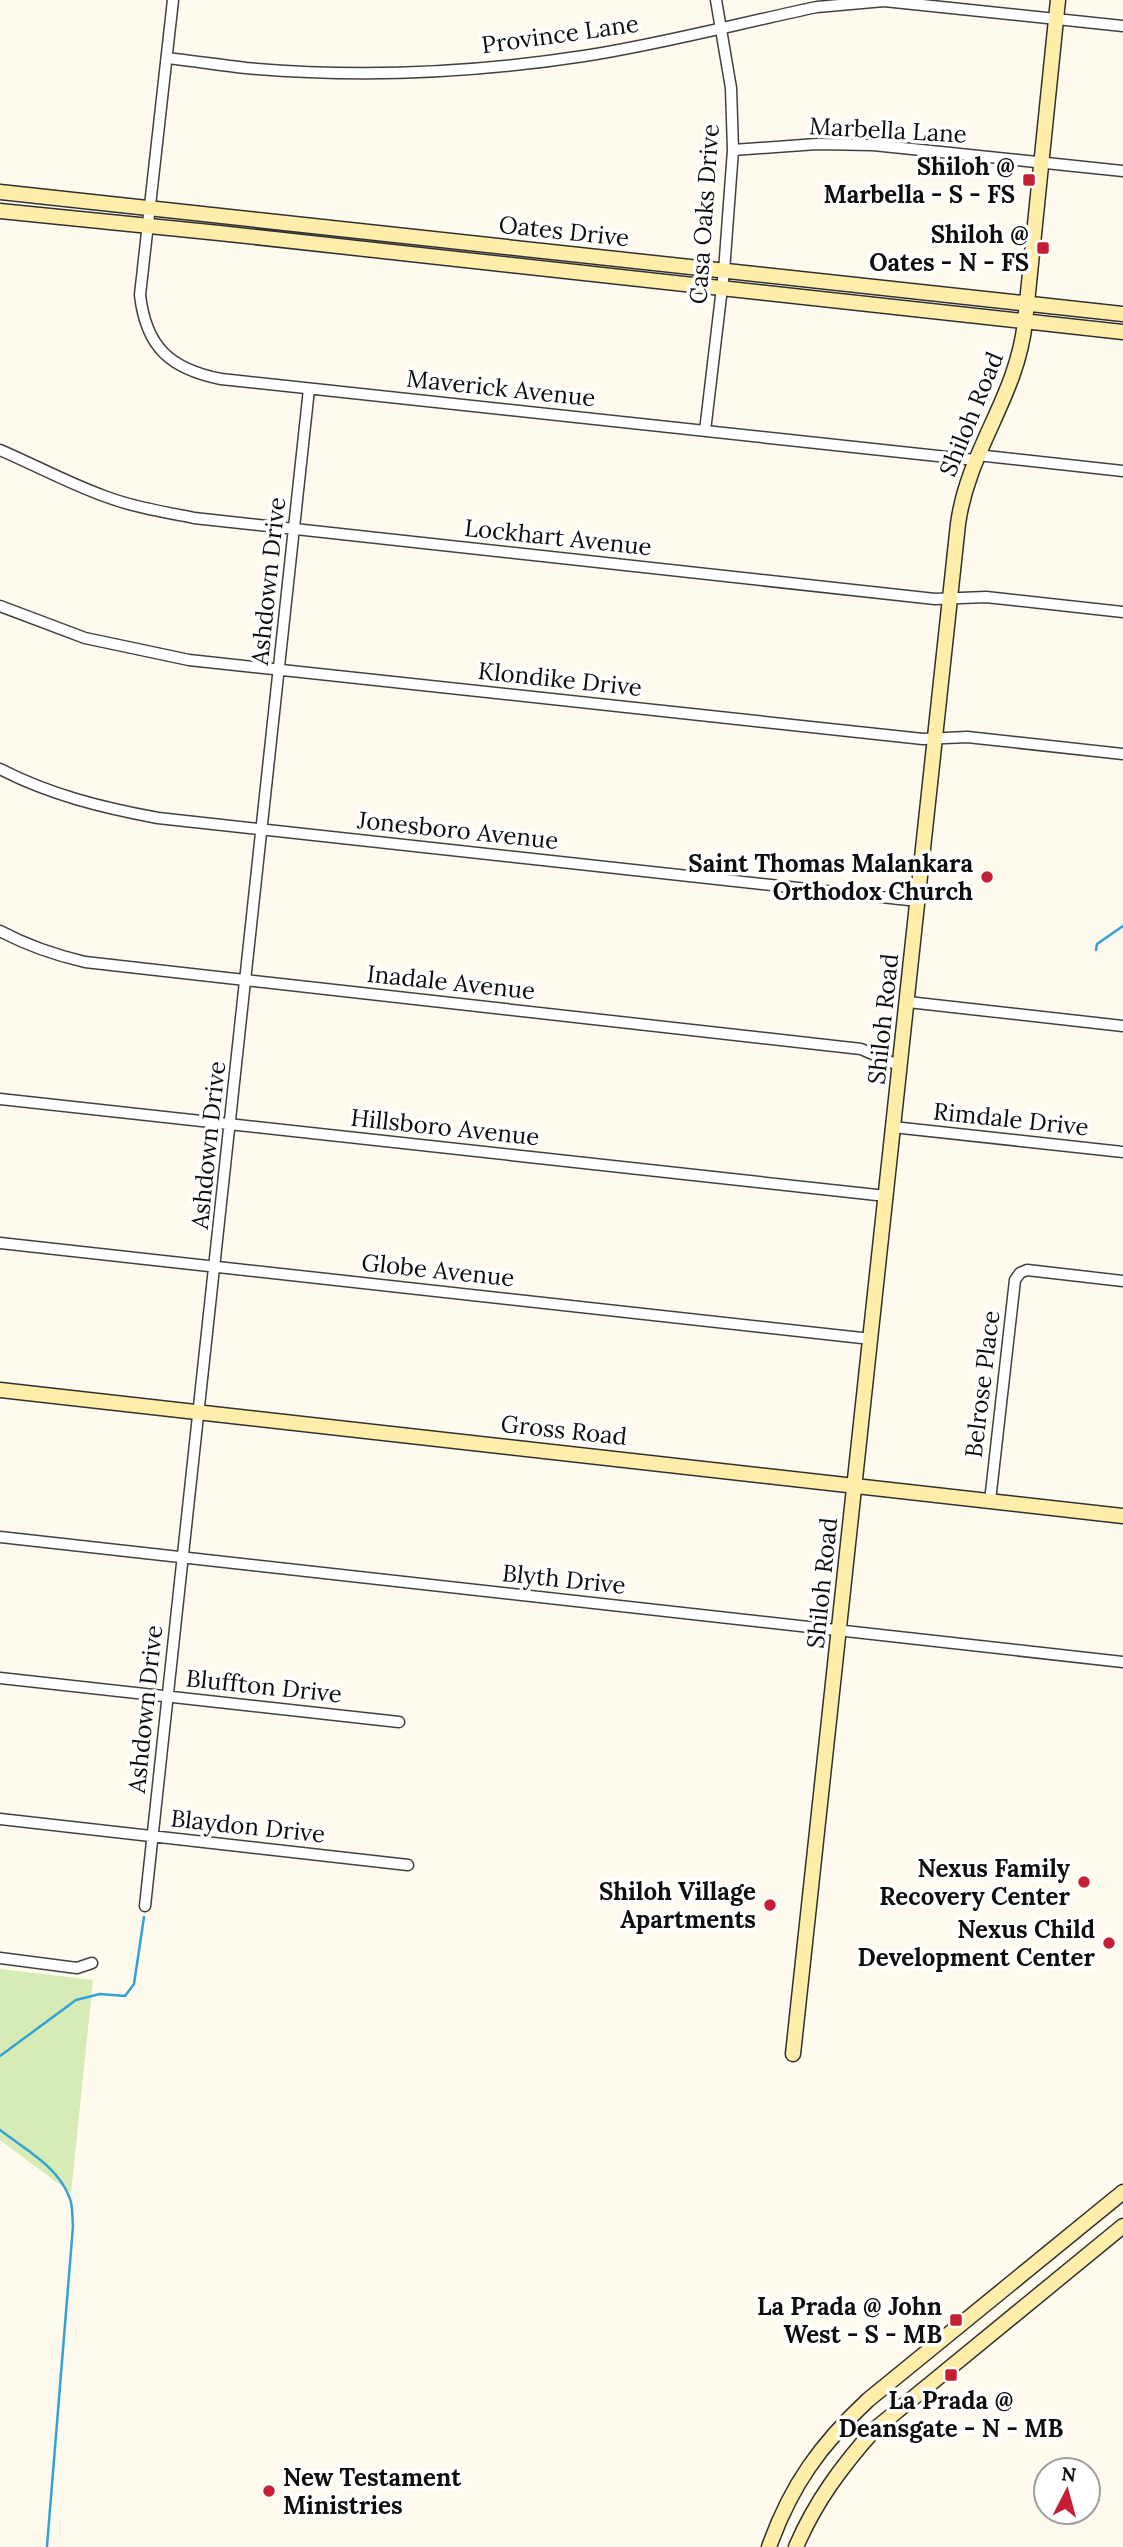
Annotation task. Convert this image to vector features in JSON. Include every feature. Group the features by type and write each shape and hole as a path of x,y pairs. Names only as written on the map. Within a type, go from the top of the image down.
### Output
{"main road":[{"name":"Shiloh Road","path":"793,2054 961,503 976,457 1004,400 1018,363 1025,322 1058,0"},
{"name":"Oates Drive","path":"0,192 1123,314"},
{"name":"Oates Drive","path":"0,211 1123,332"},
{"name":"Gross Road","path":"0,1390 1123,1516"},
{"path":"769,2547 788,2501 821,2448 868,2400 1123,2192"},
{"path":"796,2547 822,2495 848,2459 874,2430 1123,2226"},
{"path":"913,2363 929,2384"}],"street":[{"name":"Maverick Avenue","path":"173,0 140,295 142,315 158,347 168,359 182,368 200,375 309,389 1123,471"},
{"name":"Casa Oaks Drive","path":"705,430 724,271 733,150 731,88 716,0"},
{"name":"Province Lane","path":"167,58 247,68 310,71 433,71 505,66 585,56 849,2 884,1 1123,26"},
{"name":"Marbella Lane","path":"733,150 817,144 873,145 1123,171"},
{"name":"Ashdown Drive","path":"145,1906 309,389"},
{"name":"Lockhart Avenue","path":"0,450 105,497 194,518 936,600 986,597 1123,612"},
{"name":"Klondike Drive","path":"0,606 85,638 189,660 909,738 967,737 1123,754"},
{"name":"Jonesboro Avenue","path":"0,768 46,789 104,808 158,818 918,901"},
{"name":"Inadale Avenue","path":"0,931 52,955 85,962 861,1049 901,1066"},
{"path":"908,1002 1123,1026"},
{"name":"Hillsboro Avenue","path":"0,1098 886,1196"},
{"name":"Rimdale Drive","path":"893,1127 1123,1152"},
{"name":"Globe Avenue","path":"0,1243 871,1339"},
{"name":"Belrose Place","path":"990,1501 1015,1280 1020,1273 1027,1270 1123,1281"},
{"name":"Blyth Drive","path":"0,1537 1123,1662"},
{"name":"Bluffton Drive","path":"0,1678 399,1722"},
{"name":"Blaydon Drive","path":"0,1819 408,1865"},
{"path":"0,1958 77,1968 92,1963"}],"green space":[{"path":"0,1969 93,1980 71,2193 0,2140"}],"waterway":[{"path":"1096,950 1097,944 1123,926"},
{"path":"0,2056 76,2000 100,1994 125,1996 134,1984 144,1917"},
{"path":"0,2130 50,2168 65,2188 72,2209 73,2226 47,2546"}],"place":[{"name":"Shiloh @ Marbella - S - FS","path":"1029,180"},
{"name":"Shiloh @ Oates - N - FS","path":"1043,248"},
{"name":"Saint Thomas Malankara Orthodox Church","path":"987,877"},
{"name":"Nexus Family Recovery Center","path":"1084,1882"},
{"name":"Shiloh Village Apartments","path":"770,1905"},
{"name":"Nexus Child Development Center","path":"1109,1943"},
{"name":"La Prada @ John West - S - MB","path":"956,2320"},
{"name":"La Prada @ Deansgate - N - MB","path":"951,2375"},
{"name":"New Testament Ministries","path":"269,2491"}]}
